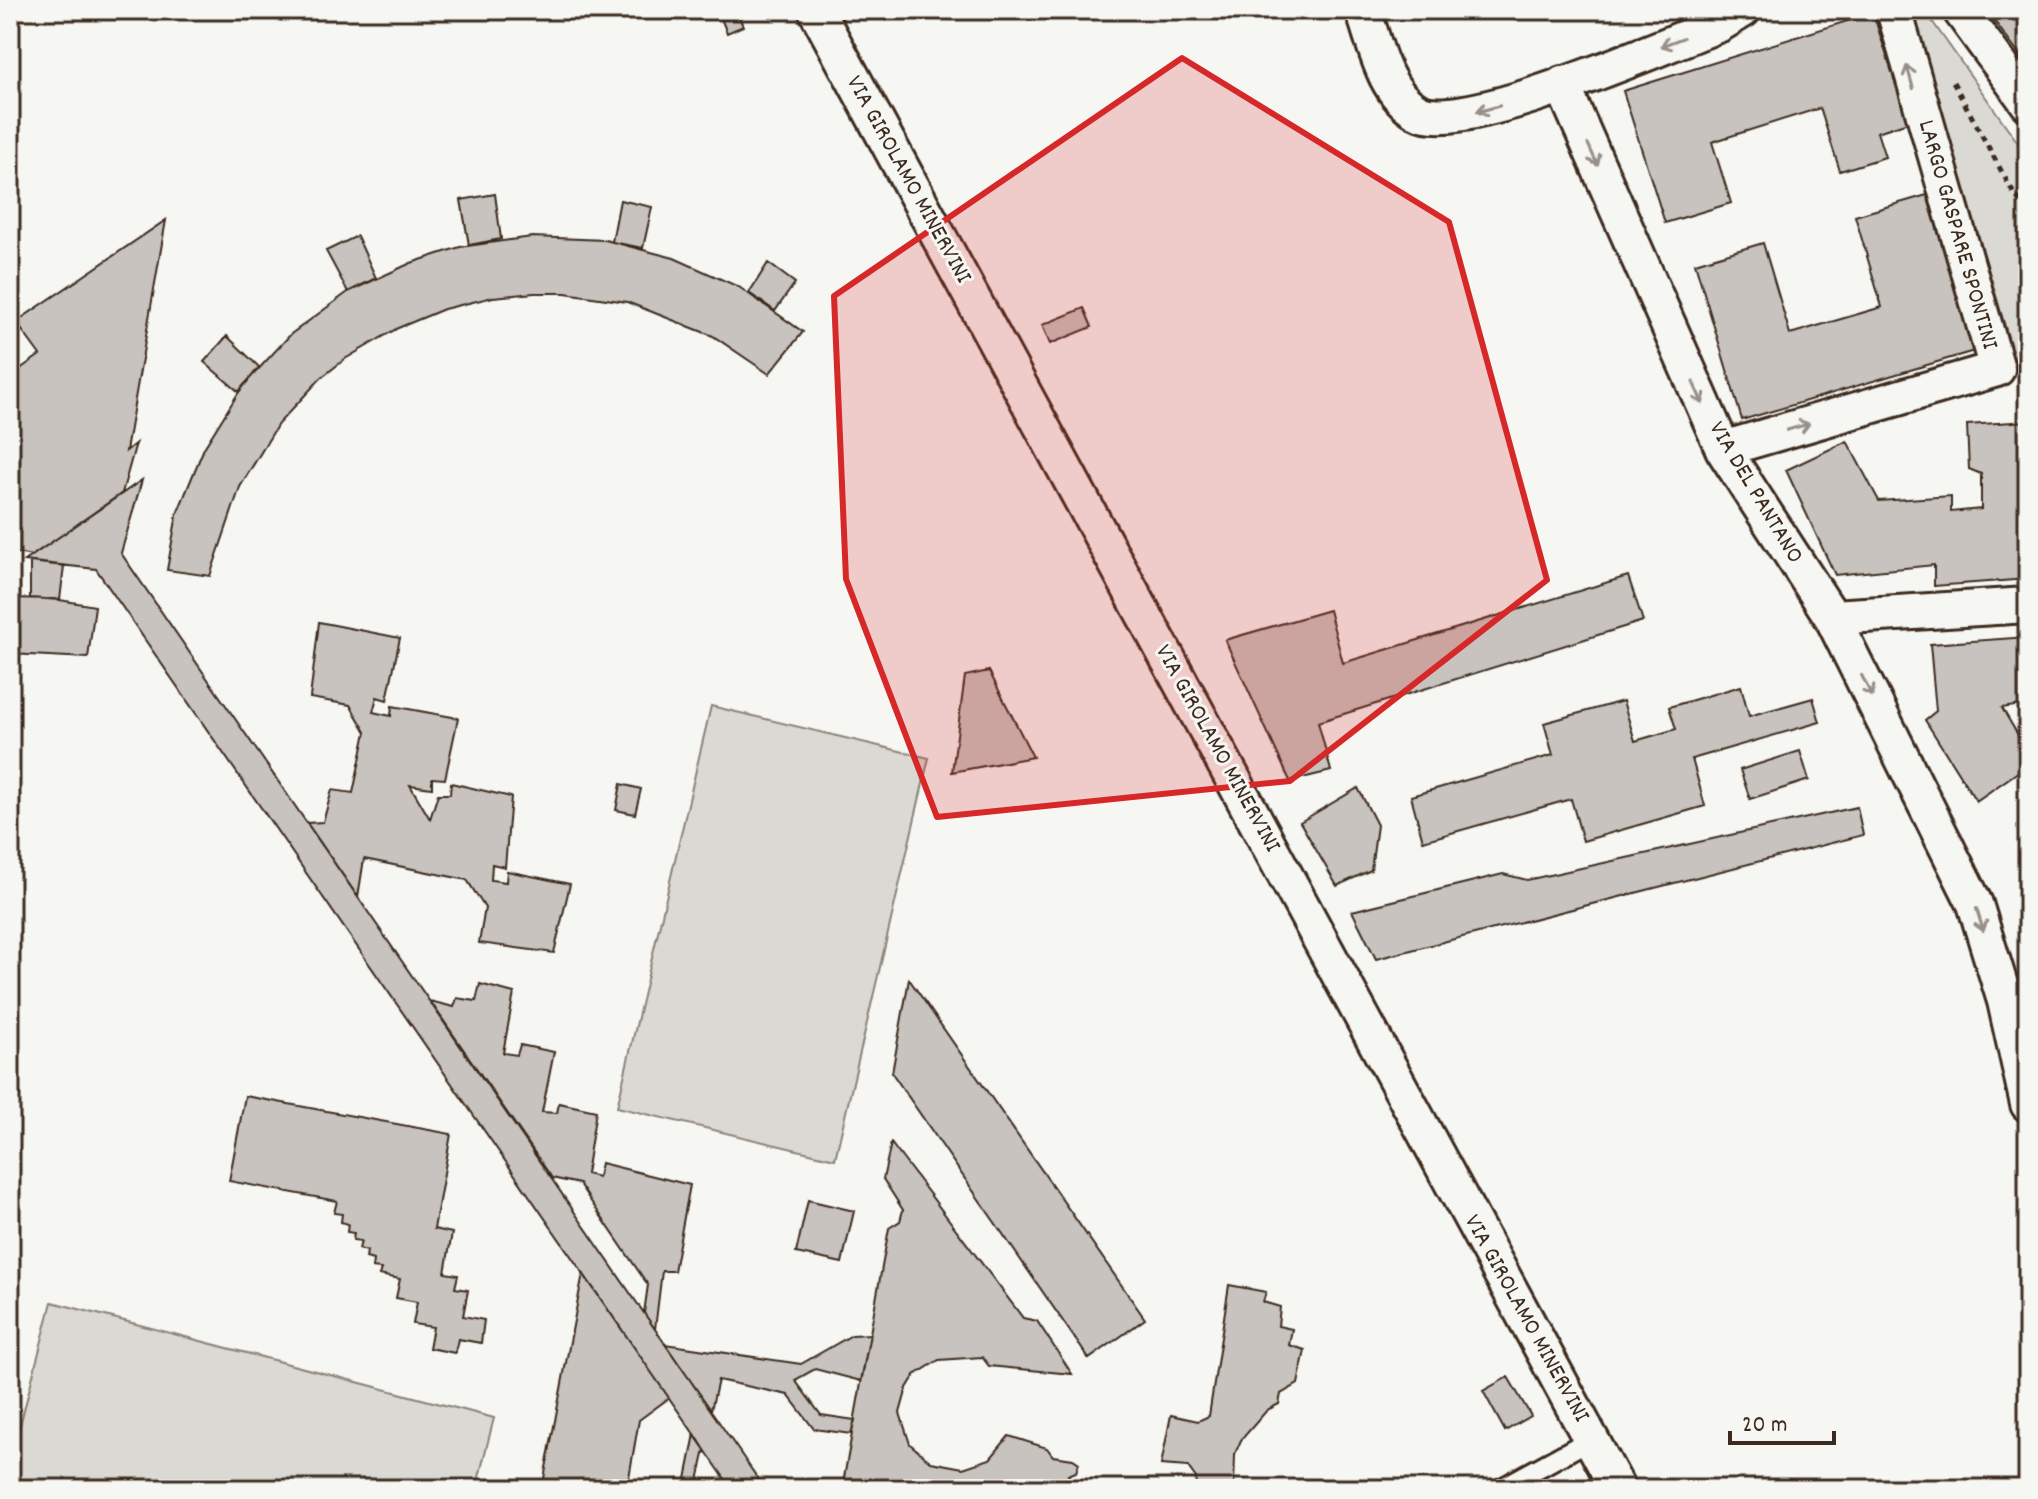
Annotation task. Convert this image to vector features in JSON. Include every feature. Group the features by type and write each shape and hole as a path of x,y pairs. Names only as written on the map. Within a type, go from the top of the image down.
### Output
{"street":[{"name":"VIA GIROLAMO MINERVINI","path":"816,10 1618,1489"},
{"path":"1363,10 1395,92 1418,112 1465,115 1562,84 1720,24 1743,10"},
{"name":"LARGO GASPARE SPONTINI","path":"1723,449 1997,369 1894,10"},
{"path":"1960,10 2028,103"},
{"name":"VIA DEL PANTANO","path":"1562,84 1723,449 1832,617 1975,904 2005,1001 2028,1104"},
{"path":"1832,617 2028,605"}],"lane":[{"path":"1500,1489 1591,1439"}],"path":[{"path":"1950,77 2015,196 2028,207"}],"highlighted area":[{"path":"1182,58 1449,222 1547,580 1290,781 937,817 846,579 834,296"}],"shaded area":[{"path":"1927,14 2028,157 2028,387 2022,383 1914,20"},
{"path":"711,706 929,758 835,1159 617,1107"},
{"path":"52,1302 494,1418 476,1489 10,1489 10,1464"}],"building":[{"path":"736,10 743,26 727,33 720,16"},
{"path":"1989,10 2028,10 2028,67 1990,15"},
{"path":"1873,13 1908,122 1877,132 1885,157 1840,171 1820,108 1712,142 1731,203 1665,223 1623,91"},
{"path":"495,194 501,239 469,245 461,200"},
{"path":"1927,195 1974,351 1742,420 1695,263 1763,243 1790,334 1882,307 1855,216"},
{"path":"620,200 652,207 643,248 612,242"},
{"path":"166,220 126,451 136,443 122,493 32,556 10,552 10,376 40,355 16,322"},
{"path":"357,236 376,278 348,292 326,251"},
{"path":"532,237 605,240 674,258 739,287 803,332 769,374 713,336 627,302 565,293 534,293 493,297 444,309 398,328 345,359 321,378 278,424 240,487 210,576 167,570 177,514 204,448 242,387 291,334 348,292 411,263 460,247"},
{"path":"768,263 795,283 775,311 749,293"},
{"path":"1084,308 1092,327 1050,344 1042,325"},
{"path":"227,336 259,367 239,392 204,362"},
{"path":"2028,421 2028,579 1934,586 1934,565 1835,575 1786,470 1847,441 1879,501 1951,496 1951,512 1981,509 1981,474 1969,469 1967,425"},
{"path":"142,480 121,553 765,1489 732,1489 96,569 24,561"},
{"path":"30,562 64,566 60,600 30,598"},
{"path":"1628,576 1643,621 1318,722 1331,771 1290,781 1225,640 1329,610 1343,663"},
{"path":"10,598 54,599 95,606 88,658 10,654"},
{"path":"319,622 400,638 387,700 377,697 373,712 391,716 392,706 458,718 445,779 432,778 432,788 410,785 430,819 438,794 450,794 451,783 511,797 505,867 492,864 491,880 506,882 507,871 570,884 554,953 479,943 485,908 467,880 364,859 358,897 307,823 323,822 332,790 353,793 366,732 350,705 310,698"},
{"path":"2028,637 2028,704 2002,708 2028,752 2028,765 1976,801 1925,720 1936,711 1930,644"},
{"path":"989,671 1033,757 952,772 965,676"},
{"path":"1741,686 1749,716 1813,698 1820,722 1692,759 1705,806 1583,841 1571,799 1423,841 1411,796 1553,755 1544,723 1623,701 1635,741 1676,729 1669,707"},
{"path":"1800,751 1809,780 1750,799 1740,770"},
{"path":"621,784 641,789 635,814 616,810"},
{"path":"1358,788 1377,825 1371,870 1337,886 1300,822"},
{"path":"1857,807 1863,835 1376,959 1352,911 1503,874 1527,880"},
{"path":"909,979 1145,1319 1089,1359 892,1073"},
{"path":"480,984 514,993 503,1053 517,1055 520,1045 554,1052 542,1112 557,1113 559,1103 596,1111 586,1174 598,1177 601,1163 690,1185 674,1271 662,1271 655,1329 644,1313 648,1285 579,1184 552,1178 430,1001 454,1007 457,998 476,1001"},
{"path":"245,1096 451,1134 434,1229 452,1233 445,1273 458,1275 455,1288 468,1290 463,1316 484,1320 481,1343 458,1339 455,1353 429,1348 433,1327 413,1324 417,1302 396,1298 400,1279 379,1275 381,1269 372,1268 373,1260 366,1258 367,1251 359,1249 361,1241 353,1240 354,1233 347,1232 348,1224 341,1222 342,1214 334,1213 337,1201 229,1181"},
{"path":"891,1143 1023,1318 1037,1321 1072,1374 989,1366 982,1357 939,1360 915,1375 907,1388 900,1413 910,1444 931,1462 963,1468 990,1459 1009,1436 1047,1448 1053,1456 1079,1463 1076,1472 1068,1475 1078,1489 842,1489 889,1228 900,1221 903,1210 883,1179"},
{"path":"808,1200 854,1211 842,1263 796,1253"},
{"path":"583,1273 669,1398 639,1420 627,1489 542,1489"},
{"path":"1229,1285 1266,1292 1263,1302 1280,1307 1278,1326 1292,1329 1289,1345 1305,1350 1298,1384 1281,1394 1279,1404 1267,1410 1241,1440 1235,1454 1234,1489 1195,1489 1196,1478 1188,1467 1161,1465 1171,1415 1198,1421 1209,1416"},
{"path":"870,1334 861,1381 815,1369 795,1380 821,1415 855,1420 851,1434 814,1429 788,1395 718,1380 711,1410 665,1344 801,1364 852,1335"},
{"path":"1508,1377 1531,1416 1505,1431 1483,1391"},
{"path":"695,1434 705,1450 696,1489 684,1489"}]}
